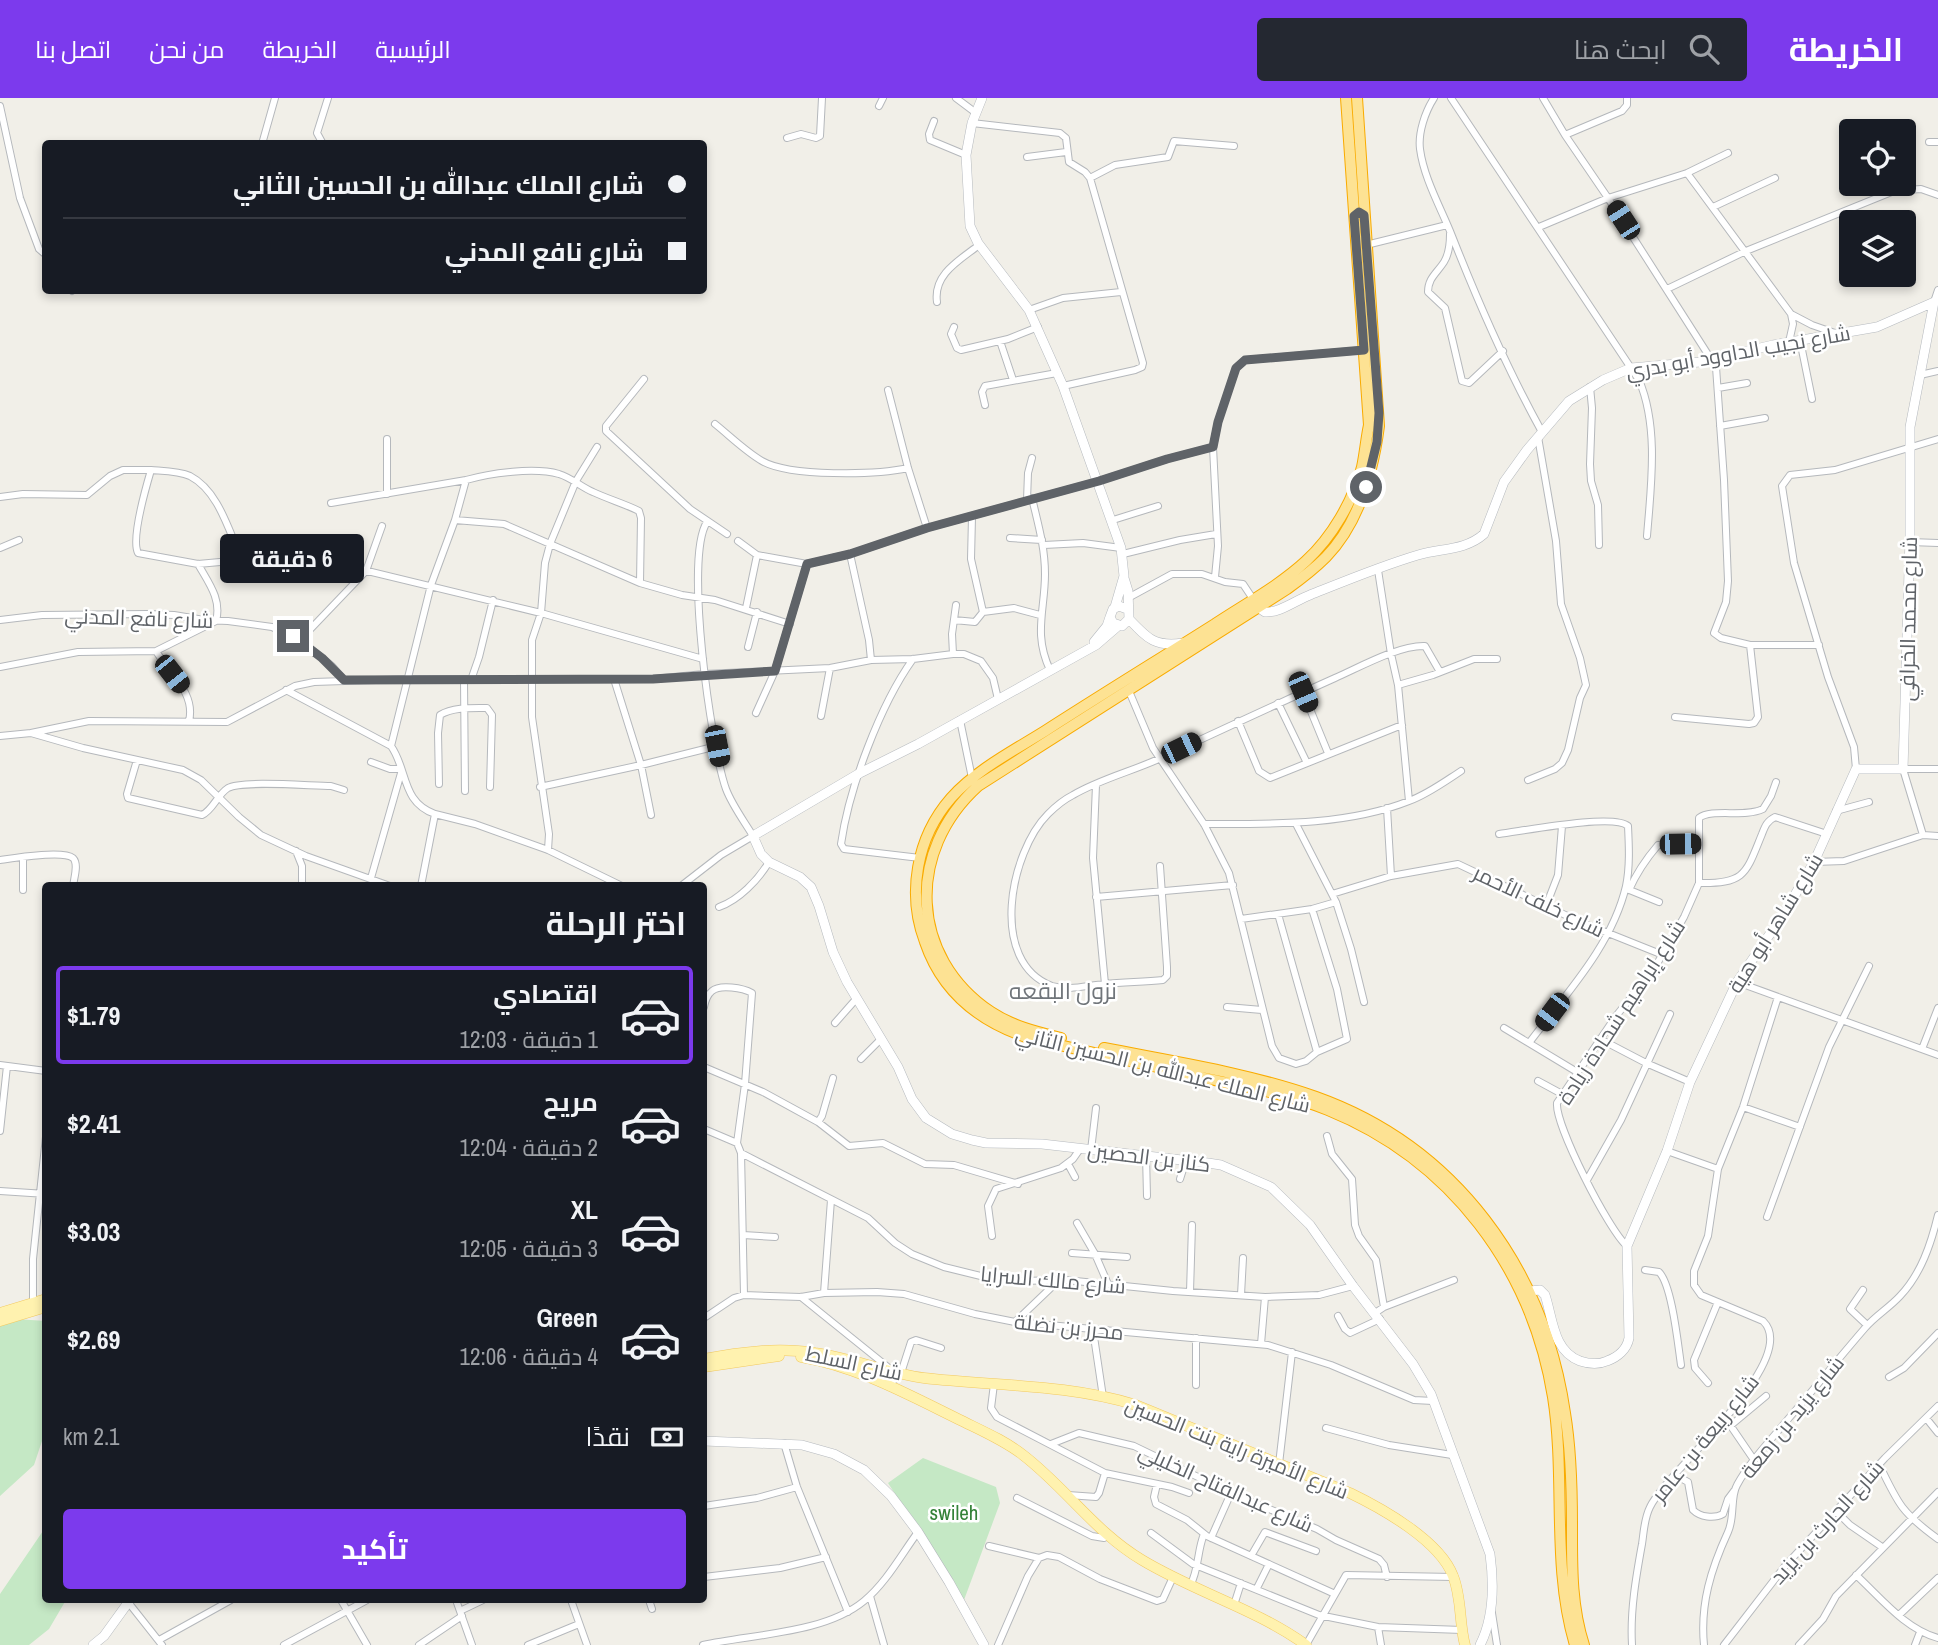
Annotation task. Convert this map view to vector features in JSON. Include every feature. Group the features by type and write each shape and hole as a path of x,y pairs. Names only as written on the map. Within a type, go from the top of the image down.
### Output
{"highway":[{"name":"شارع الملك عبدالله بن الحسين الثاني","path":"1346,98 1358,194"},
{"name":"شارع الملك عبدالله بن الحسين الثاني","path":"1357,98 1358,194 1369,425 1362,466 1339,519 1317,549 1256,604 1129,691 1099,704 972,778 943,808 927,835 916,881 916,905 921,933 947,985 963,1003 986,1019 1029,1038 1272,1092 1327,1110 1374,1132 1405,1153 1444,1186 1477,1222 1496,1247 1521,1289 1545,1355 1558,1437 1564,1591 1574,1645"},
{"name":"شارع الملك عبدالله بن الحسين الثاني","path":"1359,216 1366,246 1379,413 1373,466 1358,507 1328,555 1314,569 1153,664 978,786 956,809 940,834 927,876 926,907 937,948 952,975 981,1005 1006,1021 1081,1043 1292,1089 1349,1110 1410,1146 1457,1188 1500,1239 1530,1291 1555,1358 1566,1416 1574,1605 1584,1645"}],"main road":[{"path":"0,1313 42,1300"},
{"path":"0,1321 42,1308"},
{"name":"شارع السلط","path":"707,1358 743,1352 794,1350 921,1377"},
{"name":"شارع السلط","path":"707,1366 758,1358 797,1356 831,1364 911,1396 1005,1443 1036,1466 1108,1535 1140,1559 1190,1586 1273,1624 1306,1645"},
{"path":"911,1396 910,1387 921,1377"},
{"name":"شارع الأميرة راية بنت الحسين","path":"921,1377 1103,1397 1136,1405 1350,1493 1381,1509 1443,1558 1454,1577 1465,1645"}],"street":[{"path":"263,140 275,98"},
{"path":"321,140 317,133 328,98"},
{"path":"787,138 797,135 816,138 820,136 822,98"},
{"path":"879,106 883,98"},
{"path":"957,98 976,113"},
{"path":"686,882 721,855 753,836 860,773 1101,642 1124,623 1128,598 1122,551 1063,386 1029,310 973,235 968,211 966,155 972,123 982,98"},
{"path":"1434,98 1423,125 1420,149 1475,293 1540,434 1556,541 1561,604 1580,658 1586,685 1562,763 1555,769 1528,780"},
{"path":"1451,98 1539,227 1641,385 1649,423 1651,476 1647,536"},
{"path":"1543,98 1716,367 1728,586 1726,602 1714,633 1721,638 1750,645 1819,645"},
{"path":"1565,135 1599,123 1622,111 1627,105 1627,98"},
{"path":"0,106 20,198 42,252"},
{"path":"934,121 929,134 930,140 966,155"},
{"path":"972,123 1060,133 1066,138 1069,162 1090,177 1143,363 1142,367 1063,386"},
{"path":"1090,177 1122,163 1168,158 1174,141 1234,146"},
{"path":"1929,142 1938,142"},
{"path":"1027,157 1066,152"},
{"path":"1539,227 1608,198 1687,173 1728,153"},
{"path":"1687,173 1791,314 1793,324 1789,342"},
{"path":"1713,206 1774,178"},
{"path":"1667,289 1746,251 1894,191 1921,189 1938,195"},
{"path":"1366,246 1449,229"},
{"path":"1449,229 1446,259 1434,272 1428,292 1445,308 1462,381 1469,383 1503,351"},
{"path":"937,302 936,290 940,279 979,245"},
{"name":"شارع محمد الخرافي","path":"1923,835 1903,769 1910,542 1909,447 1913,407 1938,290"},
{"path":"1029,310 1063,298 1121,292"},
{"name":"شارع نجيب الداوود أبو بدري","path":"1256,604 1265,612 1274,612 1416,555 1456,548 1478,540 1484,534 1504,482 1562,407 1590,387 1631,368 1713,359 1789,342 1877,327 1936,301"},
{"path":"1791,314 1836,333"},
{"path":"954,327 950,333 959,350 1000,341 1038,327"},
{"path":"1800,340 1812,399"},
{"path":"1000,341 1013,380"},
{"path":"1215,578 1213,447 1218,422 1236,368 1245,360 1364,350"},
{"path":"1920,375 1938,371"},
{"path":"985,405 983,386 1057,373"},
{"path":"644,379 606,426 606,432 644,469 707,522 727,534"},
{"path":"1718,388 1747,383"},
{"path":"1590,387 1590,473 1598,505 1599,545"},
{"path":"888,390 927,528"},
{"path":"1720,426 1765,418"},
{"path":"715,424 764,462 805,472 885,473 908,468"},
{"path":"387,439 387,494"},
{"path":"1938,439 1835,470 1790,475 1783,482 1782,492 1792,556 1854,747 1856,769 1938,769"},
{"path":"548,849 549,834 540,787 532,717 531,640 541,613 545,563 550,544 576,481 597,447"},
{"path":"737,541 757,555 807,564 850,554 927,528 1213,447"},
{"path":"1032,458 1028,468 1030,499 1043,542 1045,586 1040,615 1042,641 1050,670"},
{"path":"0,497 23,494 87,495 122,470 151,470 189,476 214,499 242,560"},
{"path":"151,470 137,534 137,552 198,564 242,560 304,543"},
{"path":"331,503 493,475 543,472 559,474 576,481 587,490 639,511 640,583"},
{"path":"466,480 455,520 431,585 391,746 416,803 435,814 475,824 548,849 614,882"},
{"path":"1113,520 1158,506"},
{"path":"972,517 971,559 983,612"},
{"path":"455,520 504,524 640,583 746,608 790,624"},
{"path":"707,522 702,533 697,597 704,674 717,746 727,792 761,854 769,862 746,890 719,907"},
{"path":"300,640 366,571 382,526"},
{"path":"1010,538 1083,543 1122,551 1216,534"},
{"path":"0,548 19,540"},
{"path":"1910,542 1938,543"},
{"path":"850,554 870,640 871,660"},
{"path":"746,608 757,555"},
{"path":"322,560 493,600 703,659"},
{"path":"0,667 78,652 156,651 216,621 219,605 198,564"},
{"path":"756,713 775,671 807,564"},
{"path":"1378,570 1398,685 1409,801"},
{"path":"1128,598 1172,574 1202,574 1228,583 1243,584 1256,604"},
{"path":"1091,647 1107,626 1124,576"},
{"path":"465,791 464,709 467,680 479,657 493,600"},
{"path":"953,654 956,605"},
{"path":"1115,607 1122,606 1127,609"},
{"path":"954,620 975,622 983,612 1014,608 1040,615"},
{"path":"748,647 757,612"},
{"name":"شارع نافع المدني","path":"0,620 42,615 126,613 174,615 272,627 300,640 332,666 344,680"},
{"path":"1110,617 1113,623 1124,623 1161,651 1153,664"},
{"path":"1149,640 1167,645 1185,643"},
{"path":"1675,717 1749,724 1756,722 1758,717 1750,645"},
{"path":"1160,866 1167,976 1160,980 1060,988 1035,976 1020,957 1012,929 1017,872 1031,835 1046,816 1075,793 1160,758 1391,654 1425,646 1440,673"},
{"path":"156,651 187,695 191,705 189,721"},
{"path":"0,736 104,720 227,722 301,684 344,680 653,679 830,668 871,660 953,654 964,654 981,661 991,674 998,699"},
{"path":"913,659 891,693 860,773 842,847 856,852 920,858"},
{"path":"1398,685 1440,673 1474,659 1497,659"},
{"path":"821,716 830,668"},
{"path":"614,679 641,765 651,815"},
{"path":"286,690 391,746"},
{"path":"1129,691 1145,732 1204,824 1233,885 1272,1046 1279,1058 1296,1064 1306,1061 1317,1052 1342,1043 1347,1037 1337,989 1312,909"},
{"path":"1303,692 1328,753"},
{"path":"1279,703 1307,763"},
{"path":"439,784 440,715 464,709 487,708 492,712 490,788"},
{"path":"960,720 972,778"},
{"path":"1238,721 1259,771 1265,776 1275,777 1328,753 1402,725"},
{"path":"67,743 65,736 68,725"},
{"path":"31,733 187,772 201,780 251,828 309,857 380,882"},
{"path":"540,787 717,746"},
{"path":"137,760 127,794 131,800 202,815 206,814 218,796 232,786 331,786 344,790"},
{"path":"371,762 401,771"},
{"name":"شارع شاهر أبو هية","path":"1530,1291 1540,1290 1545,1295 1565,1353 1584,1362 1596,1364 1608,1361 1629,1342 1628,1246 1667,1151 1690,1082 1737,982 1785,912 1814,862 1856,769"},
{"path":"371,878 401,771"},
{"path":"1204,824 1296,824 1387,808 1437,788 1461,771"},
{"name":"شارع إبراهيم شحادة زيادة","path":"1628,1246 1614,1233 1558,1117 1557,1107 1562,1094 1663,955 1679,926 1699,883 1697,822 1700,816 1744,815 1763,809 1776,782"},
{"path":"1096,785 1093,858 1105,984"},
{"path":"1836,811 1869,802"},
{"path":"1387,808 1391,876"},
{"path":"422,882 435,814"},
{"path":"1699,883 1725,882 1744,873 1753,859 1768,822 1775,817 1827,834"},
{"path":"1499,834 1601,820 1627,824 1627,889"},
{"path":"1296,824 1336,902 1364,1002"},
{"path":"1546,905 1558,875 1562,826"},
{"path":"1814,862 1844,861 1923,835 1938,836"},
{"path":"1529,1043 1608,933 1627,889 1640,866 1650,859 1656,847 1662,844 1697,844"},
{"path":"296,851 302,866 302,882"},
{"path":"0,860 57,855 71,858 76,866 74,882"},
{"path":"23,857 23,890"},
{"path":"303,882 309,857"},
{"name":"كناز بن الحصين","path":"769,862 791,872 811,887 833,952 847,982 898,1068 912,1100 932,1123 952,1134 986,1143 1034,1144 1221,1165 1278,1192 1310,1225 1420,1374 1433,1401 1489,1549 1493,1581 1491,1608 1487,1630 1480,1645"},
{"name":"شارع خلف الأحمر","path":"1332,894 1391,876 1458,864 1608,933 1663,955"},
{"path":"1096,897 1233,885"},
{"path":"1627,889 1659,902"},
{"path":"1241,919 1312,909 1336,902"},
{"path":"1279,914 1317,1052"},
{"path":"1767,1217 1829,1047 1869,966"},
{"path":"1737,982 1938,1055"},
{"path":"707,999 709,994 718,988 752,993 737,1143 741,1153 744,1295 734,1298 707,1316"},
{"name":"شارع ربيعة بن عامر","path":"1632,1645 1634,1584 1646,1519 1653,1502 1726,1419 1759,1371 1771,1336 1763,1321 1697,1292 1693,1271 1707,1236 1718,1169 1744,1107 1778,997"},
{"path":"835,1023 858,998"},
{"path":"1227,1007 1262,1010"},
{"path":"1922,1049 1938,1008"},
{"path":"1587,1180 1621,1120 1670,1014"},
{"path":"1504,1028 1577,1072"},
{"path":"1600,1039 1690,1082"},
{"path":"861,1059 880,1040"},
{"path":"0,1130 3,1065 42,1070"},
{"path":"707,1068 745,1084 818,1122 849,1146 883,1143 925,1164 954,1165 1018,1184"},
{"path":"818,1122 833,1078"},
{"path":"1538,1081 1562,1094"},
{"path":"1744,1107 1800,1127"},
{"path":"1091,1150 1096,1108"},
{"path":"707,1130 737,1143"},
{"path":"1327,1136 1332,1154 1352,1179 1355,1225 1376,1260 1384,1307"},
{"path":"992,1236 990,1198 996,1189 1018,1184 1031,1176 1068,1164 1080,1149"},
{"path":"1667,1151 1718,1169"},
{"name":"شارع مالك السرايا","path":"741,1153 868,1218 912,1254 944,1267 1006,1281 1059,1280 1265,1297 1319,1294 1353,1286"},
{"path":"1146,1155 1147,1196"},
{"path":"1180,1180 1186,1160"},
{"path":"1068,1164 1075,1177"},
{"path":"0,1191 42,1194 33,1259 33,1302"},
{"path":"824,1293 831,1200"},
{"name":"شارع يزيد بن زمعة","path":"1704,1645 1706,1591 1709,1576 1731,1524 1734,1491 1754,1460 1867,1325 1907,1288 1929,1249 1938,1215"},
{"path":"1077,1223 1108,1284"},
{"path":"1190,1292 1192,1225"},
{"path":"743,1235 775,1237"},
{"path":"1072,1253 1127,1257"},
{"path":"1241,1295 1243,1258"},
{"path":"1645,1270 1659,1272 1664,1279 1681,1365"},
{"path":"1015,1322 1059,1280"},
{"path":"1338,1316 1350,1333 1377,1316 1384,1307 1454,1280"},
{"path":"1863,1290 1850,1309 1867,1325"},
{"name":"محرز بن نضلة","path":"744,1295 801,1297 824,1293 904,1294 1015,1322 1261,1344 1359,1376 1412,1399 1433,1401"},
{"path":"801,1297 897,1373"},
{"path":"1261,1344 1265,1297"},
{"path":"1708,1382 1695,1368 1694,1360 1718,1302"},
{"path":"1093,1330 1103,1397"},
{"path":"1889,1377 1908,1364 1938,1333"},
{"path":"1196,1338 1196,1385"},
{"path":"874,1380 893,1381 911,1342 916,1340 941,1348"},
{"path":"1279,1464 1292,1352"},
{"path":"994,1384 990,1404 995,1415 1105,1473 1189,1493"},
{"path":"1730,1426 1766,1396"},
{"name":"شارع الحارث بن يزيد","path":"1724,1645 1785,1566 1879,1464 1938,1406"},
{"path":"1926,1418 1938,1433"},
{"path":"1726,1419 1754,1460"},
{"path":"1326,1428 1389,1445 1452,1455"},
{"name":"شارع عبدالفتاح الخليلي","path":"1051,1444 1080,1433 1107,1438 1143,1450 1377,1559 1385,1567 1387,1577"},
{"path":"707,1441 784,1443 813,1447 834,1454 864,1471 891,1496 918,1532 984,1645"},
{"path":"784,1443 797,1487 848,1612"},
{"path":"1879,1464 1898,1503 1911,1520 1938,1539"},
{"path":"1066,1495 1096,1497 1105,1473"},
{"path":"1675,1475 1688,1482 1693,1510 1699,1514 1713,1517 1723,1514 1734,1491"},
{"path":"1157,1484 1154,1501 1187,1520 1210,1538 1335,1594"},
{"path":"707,1506 757,1498 797,1487"},
{"path":"1799,1645 1823,1619 1836,1596 1938,1492"},
{"path":"1210,1538 1231,1493"},
{"path":"1017,1498 1092,1536 1104,1538 1108,1535"},
{"path":"1836,1511 1850,1525 1882,1547"},
{"path":"703,1645 814,1625 848,1612 870,1596 918,1532"},
{"path":"1251,1556 1265,1532 1316,1550"},
{"path":"1151,1533 1196,1565 1319,1615 1387,1628 1462,1630"},
{"path":"1190,1586 1197,1573 1196,1565 1204,1534"},
{"path":"989,1546 1039,1558 1047,1555 1059,1556 1100,1579 1157,1601 1162,1600 1173,1577"},
{"path":"707,1577 780,1568 826,1557"},
{"path":"998,1645 1028,1576 1039,1558"},
{"path":"1256,1588 1269,1564"},
{"path":"1856,1574 1920,1632 1938,1638"},
{"path":"1306,1645 1346,1575 1454,1577"},
{"path":"1899,1615 1938,1578"},
{"path":"1234,1605 1241,1583"},
{"path":"870,1596 884,1645"},
{"path":"93,1645 104,1636 128,1603"},
{"path":"131,1603 161,1643 226,1603"},
{"path":"343,1603 367,1645"},
{"path":"284,1645 362,1603"},
{"path":"457,1603 472,1645"},
{"path":"419,1645 478,1603"},
{"path":"572,1603 587,1645"},
{"path":"650,1603 652,1609"},
{"path":"1491,1608 1497,1645"},
{"path":"528,1645 541,1643 579,1624"},
{"path":"1378,1627 1381,1645"},
{"path":"1915,1645 1920,1632"},
{"path":"297,1637 302,1645"},
{"path":"733,1645 742,1637"}],"green space":[{"path":"0,1318 42,1321 42,1441 34,1465 0,1496"},
{"name":"swileh","path":"923,1458 996,1487 1000,1503 964,1600 888,1483"},
{"path":"42,1532 42,1603 64,1603 49,1629 29,1645 0,1645 0,1594"}],"district":[{"name":"نزول البقعه","path":"1063,990"}],"route":[{"path":"293,636 332,666 344,680 653,679 775,671 807,564 850,554 927,528 1213,447 1218,422 1236,368 1245,360 1364,350 1354,216 1359,212 1364,215 1379,413 1373,466 1366,487"}]}
